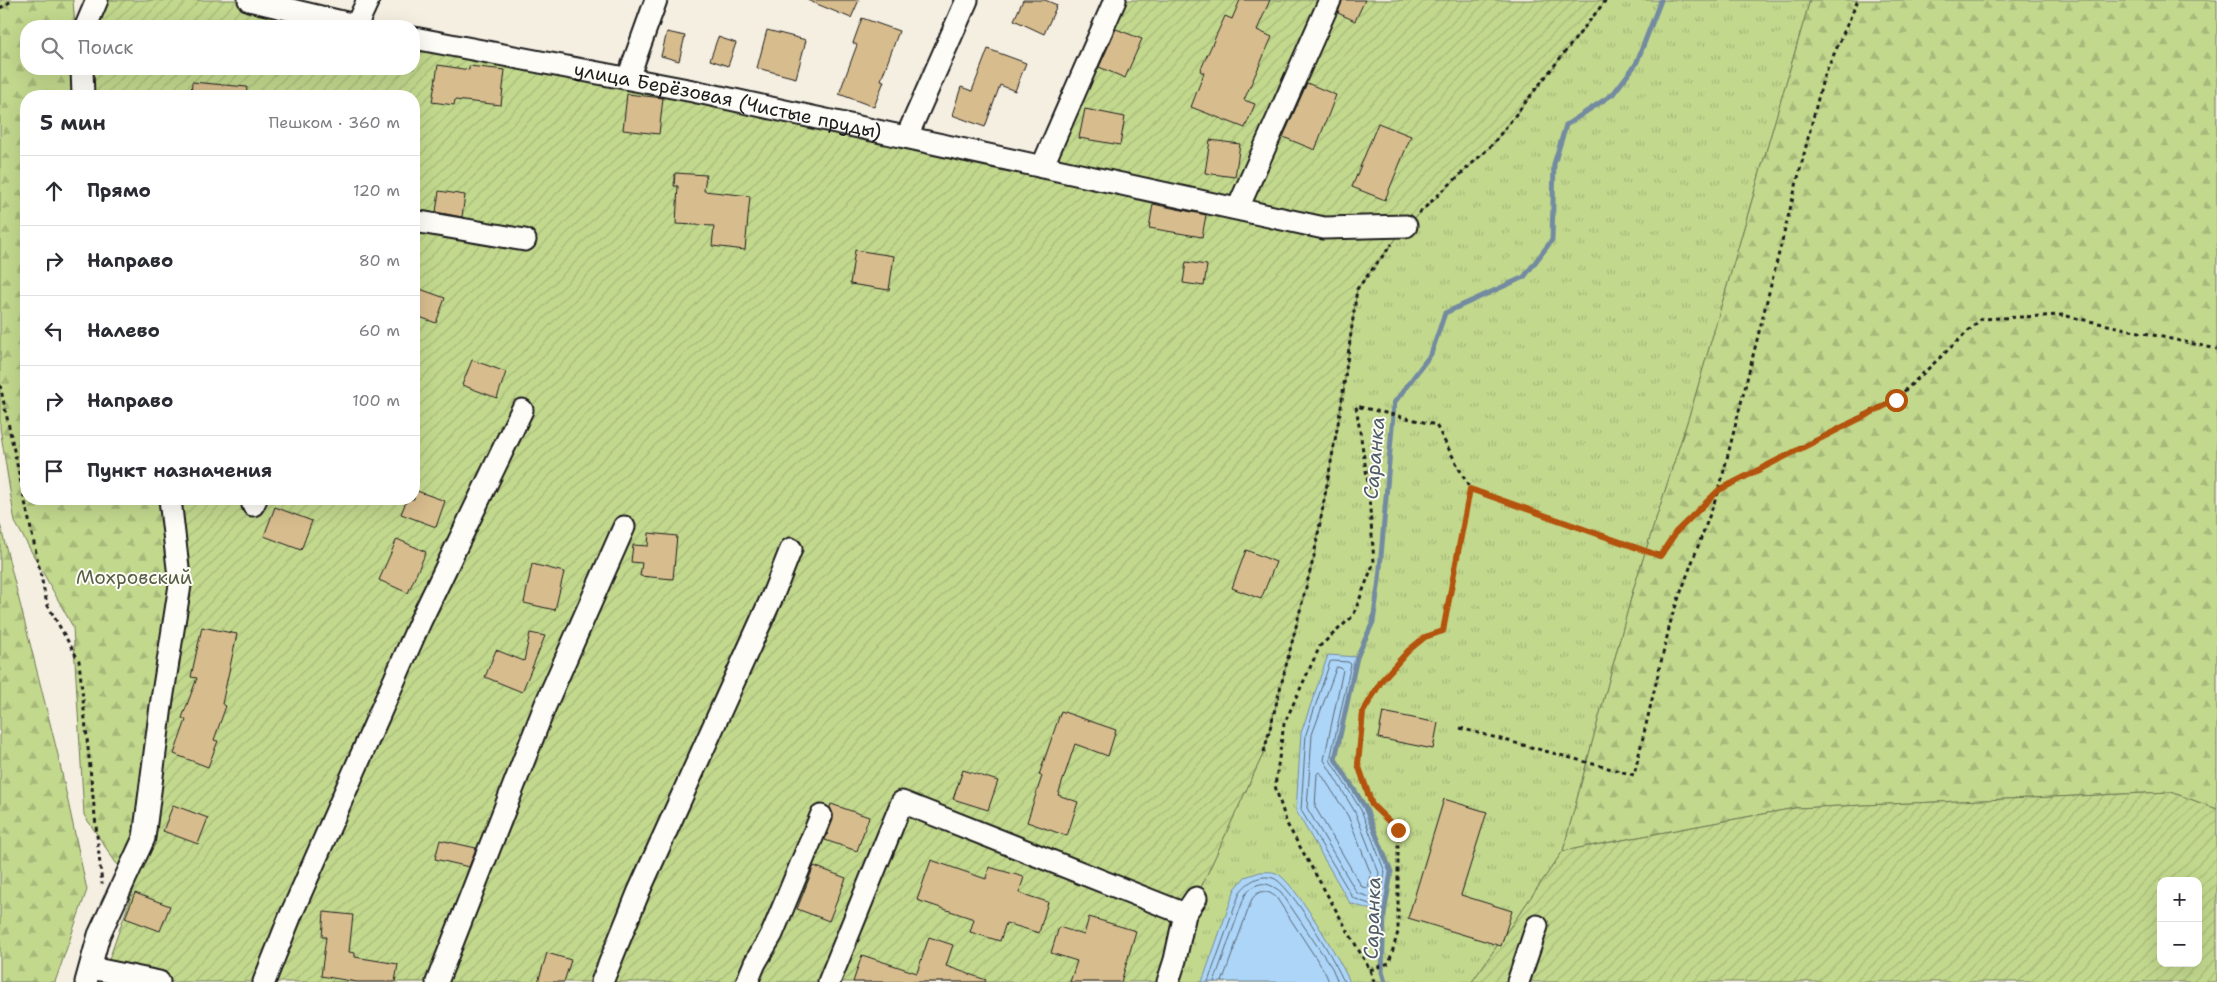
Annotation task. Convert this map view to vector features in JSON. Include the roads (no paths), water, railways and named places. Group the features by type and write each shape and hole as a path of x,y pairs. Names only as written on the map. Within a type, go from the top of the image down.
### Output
{"street":[{"path":"89,20 97,0"},
{"path":"249,0 332,20"},
{"path":"360,20 368,0"},
{"path":"628,78 656,0"},
{"path":"907,136 967,0"},
{"path":"1042,167 1115,0"},
{"path":"1238,208 1330,0"},
{"name":"улица Берёзовая (Чистые пруды)","path":"420,39 628,78 907,136 1324,228 1406,226"},
{"path":"82,75 83,90"},
{"path":"420,222 525,240"},
{"path":"264,982 290,917 420,622 522,410"},
{"path":"159,982 88,975 99,935 144,838 161,706 180,585 171,505"},
{"path":"437,982 545,706 624,528"},
{"path":"602,982 639,891 772,597 791,549"},
{"path":"829,982 902,802 1191,906 1168,982"},
{"path":"747,982 755,963 772,934 821,816"},
{"path":"1518,982 1537,926"}],"water":[{"path":"1328,655 1357,657 1335,759 1365,807 1391,872 1384,914 1350,903 1296,811 1301,733"},
{"path":"1260,872 1276,873 1294,890 1327,941 1350,982 1202,982 1235,889 1245,877"}],"waterway":[{"name":"Саранка","path":"1385,982 1382,972 1384,914 1391,872 1365,807 1335,759 1357,657 1373,622 1379,580 1394,403 1431,354 1445,313 1524,277 1552,240 1554,164 1566,125 1613,94 1636,64 1661,0"}],"park label":[{"name":"Мохровский","path":"134,577"}]}
